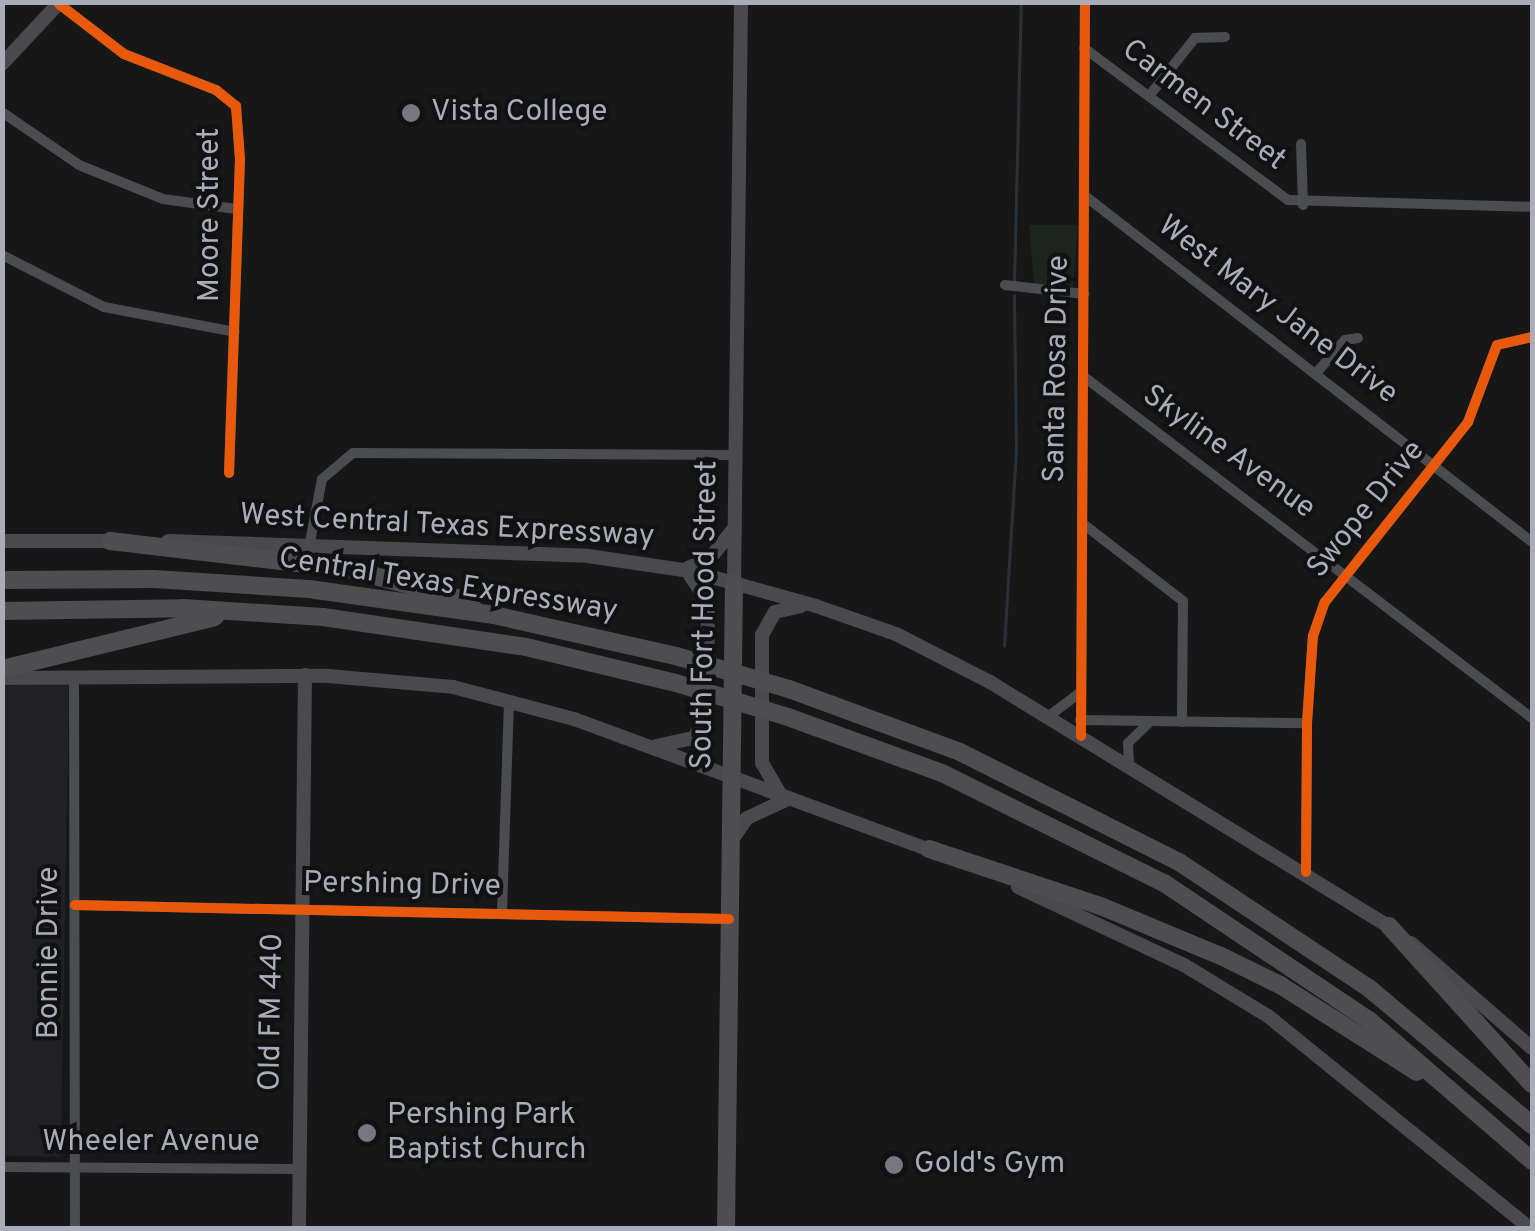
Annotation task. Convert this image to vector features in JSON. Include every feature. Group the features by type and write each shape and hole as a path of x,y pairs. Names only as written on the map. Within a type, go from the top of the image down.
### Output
{"highway":[{"path":"110,540 349,569 584,632"},
{"name":"Central Texas Expressway","path":"2,580 262,584 584,632 789,689 960,752 1179,862 1370,988 1532,1125"},
{"name":"South Fort Hood Street","path":"726,1228 734,583"},
{"name":"Central Texas Expressway","path":"2,611 250,611 510,644 676,682 788,716 942,772 1147,874 1273,951 1450,1086 1532,1161"},
{"path":"2,669 154,628 250,611"},
{"path":"929,849 1103,907 1221,956 1450,1086"},
{"path":"1389,926 1532,1084"}],"main road":[{"name":"South Fort Hood Street","path":"734,583 741,2"},
{"path":"2,64 59,3"},
{"path":"683,570 711,558 735,526"},
{"name":"West Central Texas Expressway","path":"2,540 310,542 588,556 683,570 816,606 896,634 1049,716 1081,728 1129,764 1389,926 1532,1048"},
{"path":"650,747 694,738 707,715 708,602 698,581 683,570"},
{"path":"787,800 762,762 762,635 774,612 816,606"},
{"path":"2,678 306,675 418,682 509,700 650,747 929,849 1105,924 1209,979 1316,1052 1530,1228"},
{"name":"Old FM 440","path":"298,1228 306,675"},
{"path":"730,841 747,818 787,800"}],"street":[{"name":"Santa Rosa Drive","path":"1081,728 1085,2"},
{"name":"Moore Street","path":"59,3 124,54 228,96 239,122 228,472"},
{"path":"1149,96 1195,38 1225,37"},
{"name":"Carmen Street","path":"1084,48 1288,200 1303,205 1532,207"},
{"path":"2,112 79,164 146,192 236,209"},
{"path":"1301,144 1303,205"},
{"name":"West Mary Jane Drive","path":"1085,196 1530,535"},
{"path":"2,255 104,307 235,332"},
{"path":"1004,285 1084,294"},
{"name":"Swope Drive","path":"1306,872 1307,723 1314,636 1345,570 1468,422 1503,341 1532,337"},
{"path":"1318,371 1345,340 1358,338"},
{"name":"Skyline Avenue","path":"1082,376 1345,570 1532,718"},
{"path":"310,542 322,479 353,453 736,455"},
{"path":"1082,524 1183,602 1182,722"},
{"name":"Bonnie Drive","path":"74,676 75,1228"},
{"path":"1049,716 1080,692"},
{"path":"502,912 509,700"},
{"path":"1129,764 1128,743 1151,721"},
{"path":"1081,728 1151,721 1307,723"},
{"name":"Pershing Drive","path":"74,905 730,919"},
{"name":"Wheeler Avenue","path":"2,1168 299,1168"}],"shaded area":[{"path":"1029,225 1078,225 1073,287 1034,284"},
{"path":"2,683 69,684 61,1157 2,1156"}],"waterway":[{"path":"1014,281 1021,2"},
{"path":"1004,646 1016,447 1014,296"}],"cycle path":[{"path":"1081,736 1085,2"},
{"path":"59,4 124,54 216,90 236,106 240,159 229,473"},
{"path":"1306,872 1307,723 1313,636 1325,602 1468,422 1497,345 1532,337"},
{"path":"75,905 729,919"}],"place":[{"name":"Vista College","path":"411,113"},
{"name":"Pershing Park Baptist Church","path":"367,1133"},
{"name":"Gold's Gym","path":"894,1165"}]}
